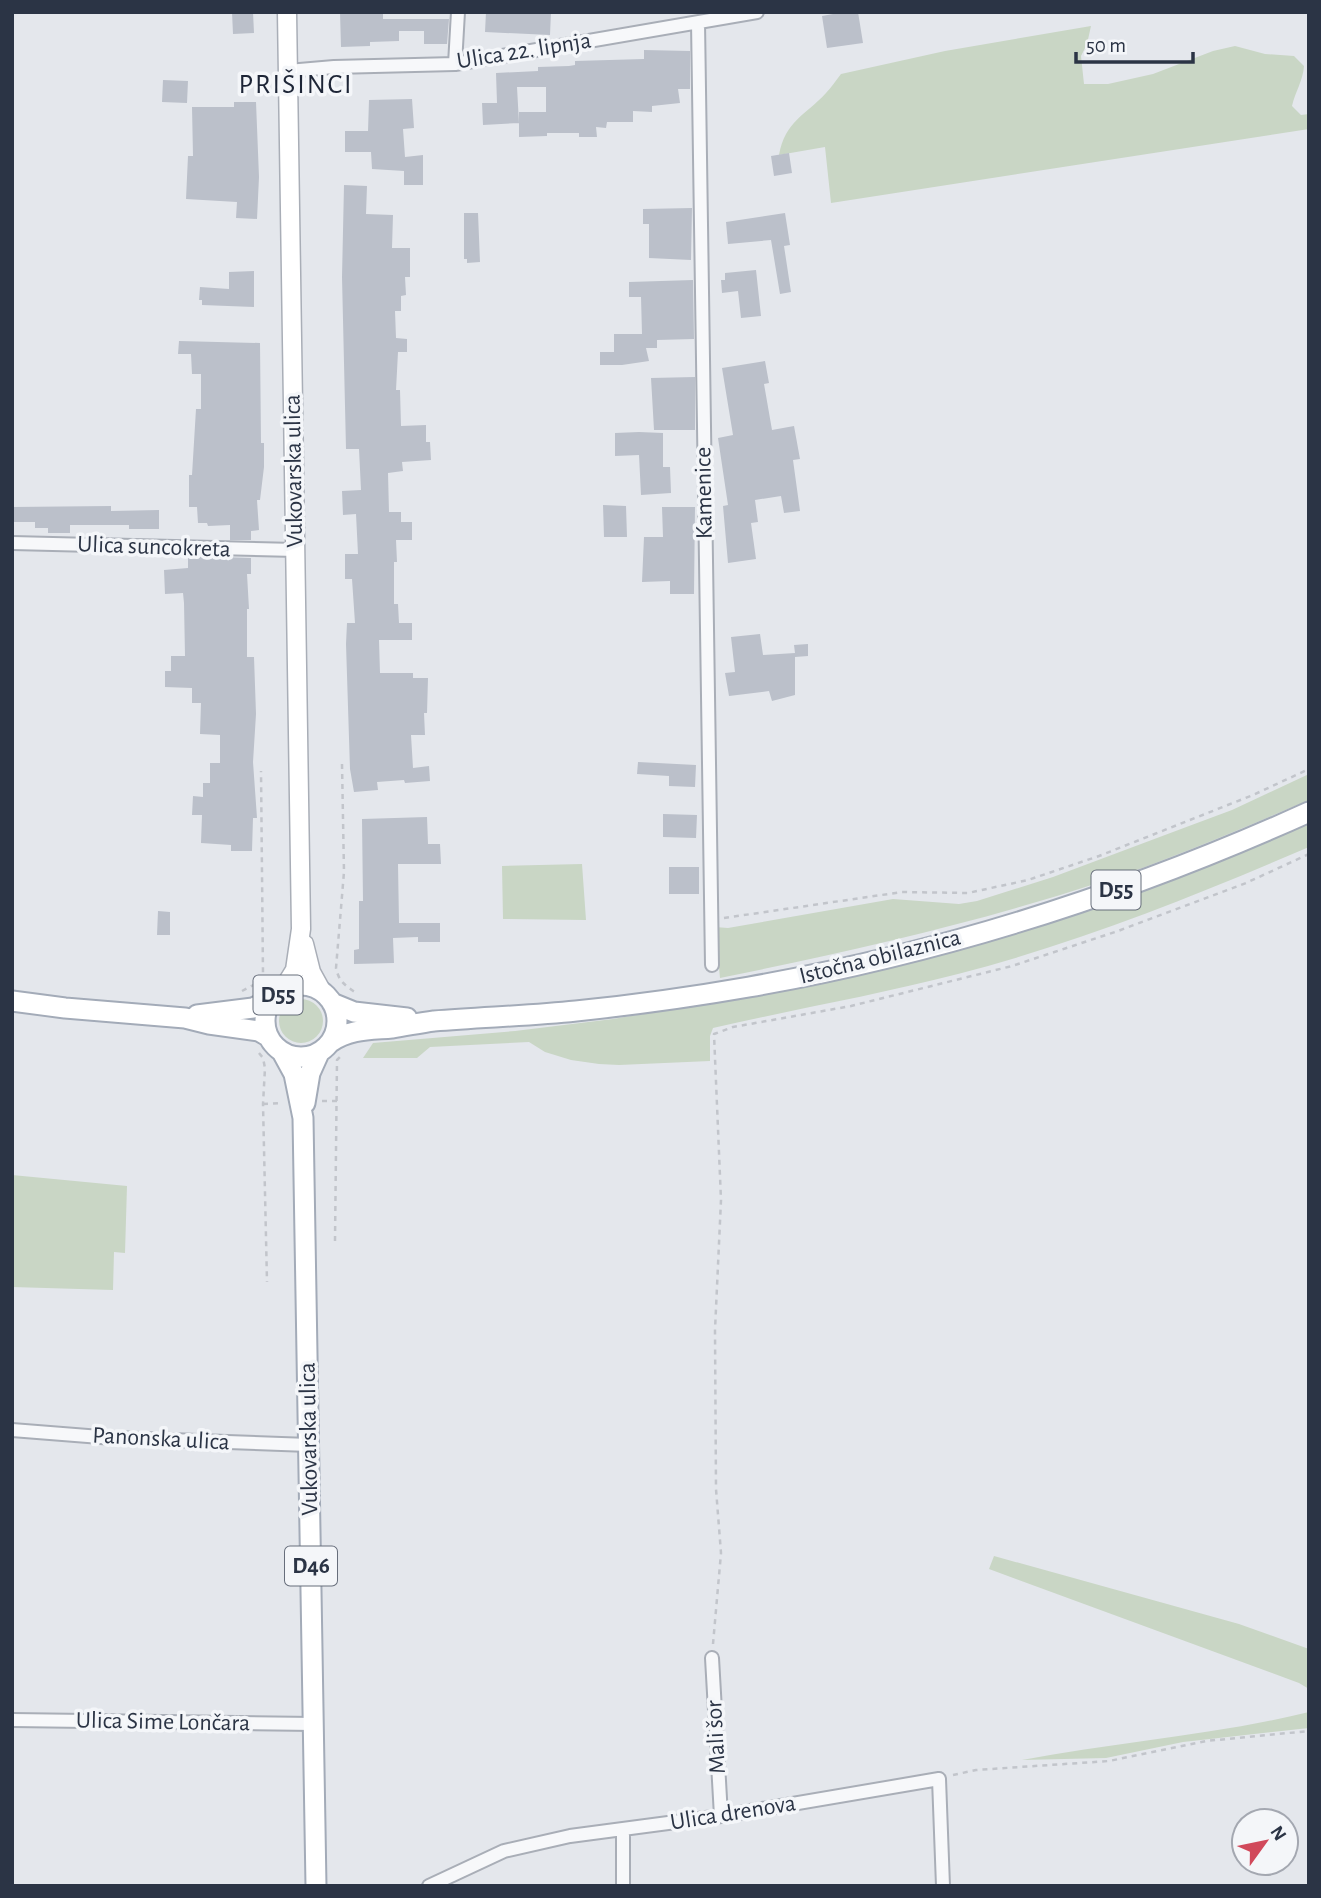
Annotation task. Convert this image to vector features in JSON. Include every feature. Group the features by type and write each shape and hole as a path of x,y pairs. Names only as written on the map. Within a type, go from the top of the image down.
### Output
{"main road":[{"name":"Vukovarska ulica","path":"278,994 295,970 301,929 287,12"},
{"name":"Istočna obilaznica","path":"325,1047 340,1036 356,1031 432,1021 576,1011 716,993 917,951 1093,899 1176,868 1309,812"},
{"name":"Vukovarska ulica","path":"301,929 311,972 327,998"},
{"name":"D55","path":"12,1001 185,1017 253,1008 302,985 327,998 337,1023 325,1047 300,1057 259,1031 209,1024 185,1017"},
{"name":"D55","path":"276,1044 266,1017 278,994"},
{"name":"Istočna obilaznica","path":"327,998 354,1012 432,1021"},
{"name":"Vukovarska ulica","path":"276,1044 294,1074 303,1118"},
{"name":"Vukovarska ulica","path":"316,1886 303,1118 310,1073 325,1047"}],"street":[{"path":"455,64 458,12"},
{"name":"Ulica 22. lipnja","path":"288,71 455,64 698,22 714,15 757,12"},
{"name":"Kamenice","path":"698,22 712,965"},
{"name":"Ulica suncokreta","path":"12,543 296,550"},
{"name":"Panonska ulica","path":"12,1430 113,1438 309,1445"},
{"name":"Mali šor","path":"712,1658 721,1816"},
{"name":"Ulica Sime Lončara","path":"12,1720 314,1724"},
{"path":"939,1779 943,1886"},
{"name":"Ulica drenova","path":"429,1886 504,1851 570,1836 721,1816 939,1779"},
{"path":"622,1830 623,1886"}],"path":[{"path":"711,920 902,892 968,893 1028,880 1099,856 1253,795 1309,769"},
{"path":"712,1658 721,1552 716,1489 715,1330 721,1200 714,1034 733,1027 851,1006 1012,966 1118,931 1233,888 1309,854"},
{"path":"939,1779 976,1770 1109,1761 1206,1741 1309,1731"}],"green space":[{"path":"1091,26 1081,56 1084,84 1108,84 1153,74 1213,51 1235,46 1265,54 1294,56 1304,66 1292,106 1301,115 1309,114 1309,129 831,203 825,147 779,155 791,126 826,93 841,74 945,51"},
{"path":"1309,774 1309,800 1127,873 959,924 720,978 715,927 728,928 893,899 959,904 977,901 1053,877 1232,810"},
{"path":"1309,822 1309,847 1179,901 1092,933 958,974 713,1028 710,1036 710,1061 599,1064 571,1060 545,1052 529,1042 430,1047 417,1058 363,1058 373,1043 515,1031 613,1019 810,986 905,965 1010,931"},
{"path":"582,864 586,920 503,919 502,866"},
{"path":"301,999 317,1005 323,1021 317,1037 301,1043 285,1037 279,1021 285,1005"},
{"path":"12,1175 127,1186 125,1253 114,1252 113,1290 12,1287"},
{"path":"994,1556 1239,1624 1309,1649 1309,1689 1299,1683 989,1569"},
{"path":"1309,1712 1309,1728 1183,1742 1106,1758 1022,1760 1238,1727"}],"building":[{"path":"232,12 253,12 254,33 233,34"},
{"path":"340,12 383,12 383,19 449,19 447,44 424,44 424,31 399,31 399,41 341,47"},
{"path":"486,12 551,12 550,35 485,32"},
{"path":"858,12 863,43 827,48 822,16"},
{"path":"644,50 690,51 690,89 678,89 680,103 652,106 652,112 633,111 633,122 607,122 606,128 596,127 597,137 579,137 579,133 547,133 547,136 519,137 519,123 483,125 482,103 497,103 496,73 538,71 538,67 575,65 575,61 644,59","holes":["517,87 546,87 546,112 519,112 519,123"]},
{"path":"163,80 188,81 187,103 162,102"},
{"path":"412,99 414,128 403,129 405,157 423,155 423,185 404,185 404,171 372,169 371,152 345,152 345,131 368,131 369,100"},
{"path":"234,102 256,102 259,177 257,219 236,218 237,202 186,199 188,156 193,156 192,107 234,107"},
{"path":"789,153 792,173 774,176 771,156"},
{"path":"344,185 367,186 366,214 393,215 392,248 410,248 410,277 405,277 406,295 401,296 401,311 395,311 396,338 407,339 407,352 398,352 396,390 400,390 401,426 426,425 426,442 430,442 431,460 402,462 403,471 388,473 389,512 401,512 401,522 412,522 412,540 396,540 394,604 398,604 399,623 412,623 412,640 379,640 380,673 413,673 413,678 428,678 427,713 424,713 425,735 411,735 413,768 429,766 430,781 377,782 378,790 354,792 350,769 346,644 347,623 355,623 352,579 345,579 345,554 358,554 356,514 343,515 342,491 361,490 359,449 346,449 342,277"},
{"path":"692,208 691,260 649,258 649,224 643,224 643,209"},
{"path":"464,213 478,213 480,262 467,263 467,259 464,259"},
{"path":"785,213 790,245 784,246 791,292 780,294 771,240 728,244 726,222"},
{"path":"756,270 761,316 741,318 738,291 722,293 721,280 725,280 725,273"},
{"path":"254,271 254,307 202,305 202,300 199,300 200,287 229,289 229,272"},
{"path":"693,280 694,339 657,340 657,348 646,348 649,361 600,365 600,352 614,352 614,334 642,334 641,297 629,297 629,282"},
{"path":"179,341 260,343 261,443 264,443 264,467 260,500 257,500 259,530 251,531 251,540 230,540 230,525 208,526 207,523 198,523 197,507 189,507 189,475 192,475 196,409 201,409 201,374 192,374 191,354 178,354"},
{"path":"765,361 769,383 764,384 772,430 794,426 800,459 793,460 800,511 784,513 781,496 755,500 758,522 751,523 756,559 728,563 723,506 728,505 718,438 733,435 722,368"},
{"path":"695,377 695,430 654,430 651,378"},
{"path":"615,433 663,433 663,467 670,467 671,493 641,495 639,455 615,456"},
{"path":"603,505 626,506 627,537 604,537"},
{"path":"111,506 111,511 159,510 159,529 129,529 129,525 70,525 70,533 48,533 48,528 35,528 35,522 12,522 12,507"},
{"path":"662,507 695,507 694,594 670,594 670,581 642,582 644,537 663,537"},
{"path":"188,556 251,558 251,574 247,574 247,657 254,657 256,714 253,762 257,818 253,818 252,851 231,851 231,845 201,843 202,815 192,815 193,796 203,797 203,783 210,783 210,763 220,763 220,735 200,734 201,703 192,703 192,688 165,687 165,671 171,671 171,656 185,656 183,593 165,594 164,570 188,568"},
{"path":"760,634 763,655 795,653 794,645 808,644 808,656 795,657 795,695 772,701 769,691 729,696 725,673 735,672 731,637"},
{"path":"638,762 696,765 695,787 669,786 669,776 637,774"},
{"path":"663,814 697,815 696,838 663,837"},
{"path":"427,817 428,844 440,844 441,864 398,864 399,923 440,923 440,942 418,942 418,937 393,938 394,963 354,964 354,950 359,949 359,901 363,901 362,819"},
{"path":"669,867 699,867 699,894 669,894"},
{"path":"158,911 170,912 170,935 157,935"}],"district":[{"name":"PRIŠINCI","path":"296,85"}]}
